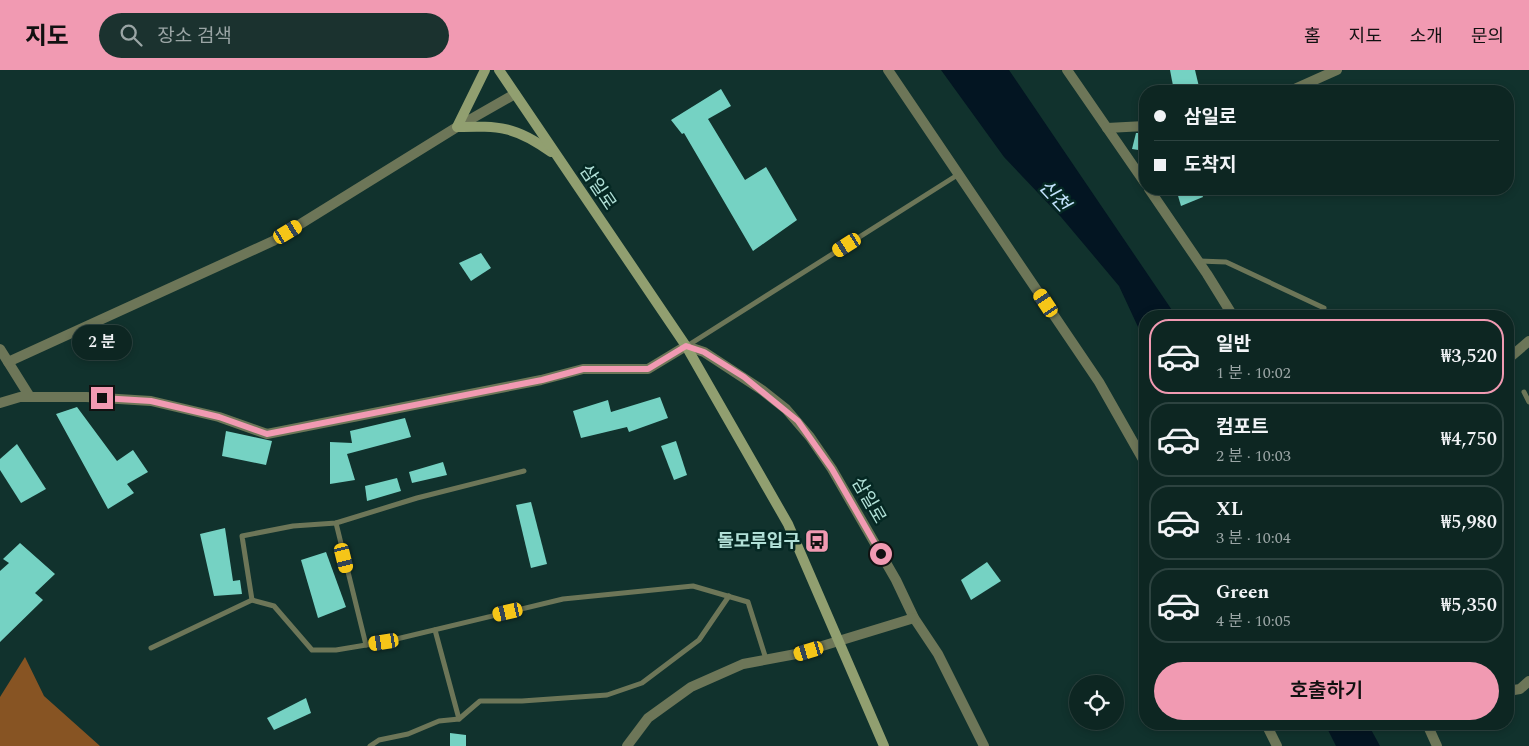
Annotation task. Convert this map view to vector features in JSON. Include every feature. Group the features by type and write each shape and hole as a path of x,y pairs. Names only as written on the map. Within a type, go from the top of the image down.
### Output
{"main road":[{"path":"485,70 457,127 502,128 527,134 557,156"},
{"name":"삼일로","path":"500,70 686,346 788,524 884,746"}],"street":[{"path":"888,70 1098,382 1139,453"},
{"path":"1067,70 1139,174"},
{"path":"1303,85 1337,70"},
{"path":"8,362 273,241 457,127 515,94"},
{"path":"1108,128 1139,126"},
{"path":"1153,195 1198,260 1229,310"},
{"path":"1514,354 1529,340"},
{"path":"0,403 20,397 86,397 151,401 219,417 267,434 542,380 583,369 648,369 686,346"},
{"name":"삼일로","path":"686,346 704,352 744,377 798,421 832,469 896,580 914,618 938,654 984,746"},
{"path":"0,349 30,397"},
{"path":"627,746 648,718 691,687 743,664 796,654 914,618"},
{"path":"1514,690 1520,689 1529,681"},
{"path":"1269,730 1277,746"},
{"path":"1430,730 1437,746"}],"lane":[{"path":"686,346 959,174"},
{"path":"1198,260 1226,262 1324,308"},
{"path":"1524,392 1529,402"},
{"path":"252,600 242,536 293,526 336,523 385,510 417,498 524,471"},
{"path":"336,523 366,645"},
{"path":"151,648 252,600 274,606 312,650 336,650 435,630 563,599 693,586 748,602 766,660"},
{"path":"370,746 379,740 408,734 439,721 459,719 480,701 522,701 607,695 642,682 699,640 729,596"},
{"path":"435,630 459,719"}],"shaded area":[{"path":"25,657 44,696 100,746 0,746 0,697"}],"water":[{"name":"신천","path":"941,70 1009,70 1172,310 1139,310 1139,329 1119,286 1061,217 1004,157"},
{"path":"1328,730 1371,730 1380,746 1336,746"}],"building":[{"path":"1170,70 1195,70 1199,85 1173,85"},
{"path":"721,89 731,106 708,119 745,180 766,167 797,220 753,251 684,133 682,134 671,120"},
{"path":"1136,133 1139,133 1139,150 1132,149"},
{"path":"1178,195 1202,195 1203,197 1181,206"},
{"path":"481,253 491,268 471,281 459,263"},
{"path":"660,397 668,418 629,432 627,427 581,438 573,411 608,400 611,412"},
{"path":"77,407 117,461 133,450 148,472 127,484 134,493 108,509 56,414"},
{"path":"405,418 411,437 347,454 355,480 330,484 330,442 352,443 350,431"},
{"path":"226,431 272,441 266,465 222,456"},
{"path":"676,441 687,475 674,480 661,446"},
{"path":"17,444 46,489 21,503 0,470 0,459"},
{"path":"443,462 447,475 412,483 409,472"},
{"path":"397,478 401,491 367,501 365,486"},
{"path":"531,502 547,564 531,568 516,505"},
{"path":"225,528 233,581 240,580 242,594 214,596 200,534"},
{"path":"20,543 55,574 35,593 43,600 0,642 0,571 9,563 3,559"},
{"path":"326,552 346,607 318,618 301,560"},
{"path":"987,562 1001,581 971,600 961,580"},
{"path":"306,698 311,713 274,730 267,718"},
{"path":"450,733 466,735 466,746 450,746"}],"place":[{"name":"돌모루입구","path":"817,541"}],"route":[{"path":"102,398 151,401 219,417 267,434 542,380 583,369 648,369 686,346 704,352 744,377 786,409 798,421 832,469 881,554"}]}
